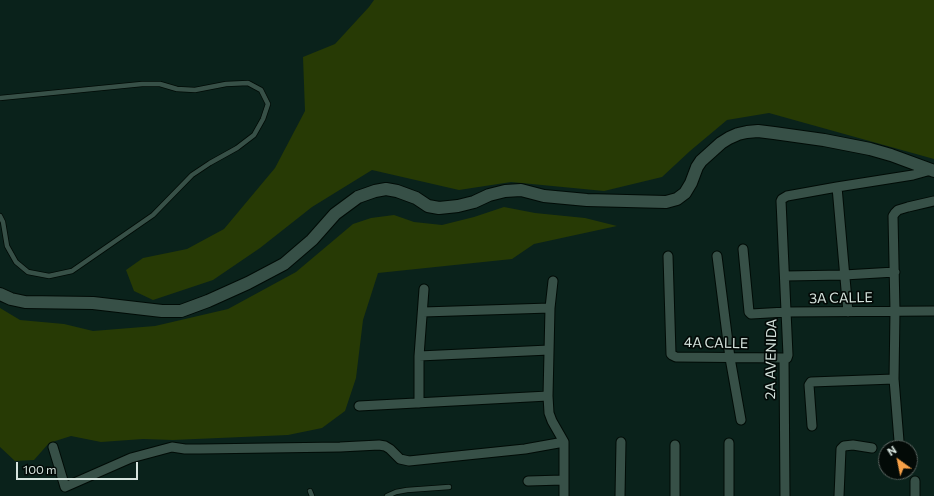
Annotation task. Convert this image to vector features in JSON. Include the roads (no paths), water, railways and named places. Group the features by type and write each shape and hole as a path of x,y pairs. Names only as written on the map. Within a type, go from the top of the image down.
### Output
{"main road":[{"path":"0,294 11,299 25,302 93,303 162,311 181,311 248,283 284,264 312,240 335,214 358,197 375,191 386,189 397,191 416,198 428,206 439,208 458,206 474,202 489,195 505,191 521,190 544,196 587,200 666,202 677,199 685,193 691,184 697,167 701,161 721,143 738,134 747,132 774,132 870,149 891,155 933,171"}],"street":[{"path":"848,312 837,187 933,171"},
{"name":"2A AVENIDA","path":"785,496 784,358 787,358 788,355 780,204 782,199 786,196 837,187"},
{"path":"899,440 894,379 896,311 894,216 898,210 934,201"},
{"name":"3A CALLE","path":"743,249 749,313 751,314 786,312 934,311"},
{"name":"4A CALLE","path":"668,256 672,355 676,357 784,358"},
{"path":"717,256 730,358 741,420"},
{"path":"785,276 895,272"},
{"path":"553,281 550,308 548,396 549,413 564,442 564,496"},
{"path":"419,403 419,356 424,288"},
{"path":"423,312 550,308"},
{"path":"419,356 549,350"},
{"path":"812,426 809,385 811,382 894,379"},
{"path":"359,406 548,396"},
{"path":"53,448 65,487 130,458 172,447 200,449 379,445 390,449 400,459 409,461 517,450 564,442"},
{"path":"620,496 621,442"},
{"path":"729,443 729,496"},
{"path":"675,445 675,496"},
{"path":"839,496 841,449 844,446 853,445 872,448"},
{"path":"528,480 563,480"},
{"path":"915,481 916,496"}],"lane":[{"path":"0,98 142,84 160,84 177,89 195,90 226,84 248,84 261,90 268,104 263,119 254,135 237,148 192,174 153,215 72,271 49,276 28,272 16,262 8,246 3,222 0,216"},
{"path":"387,496 396,492 407,490 450,487"}]}
